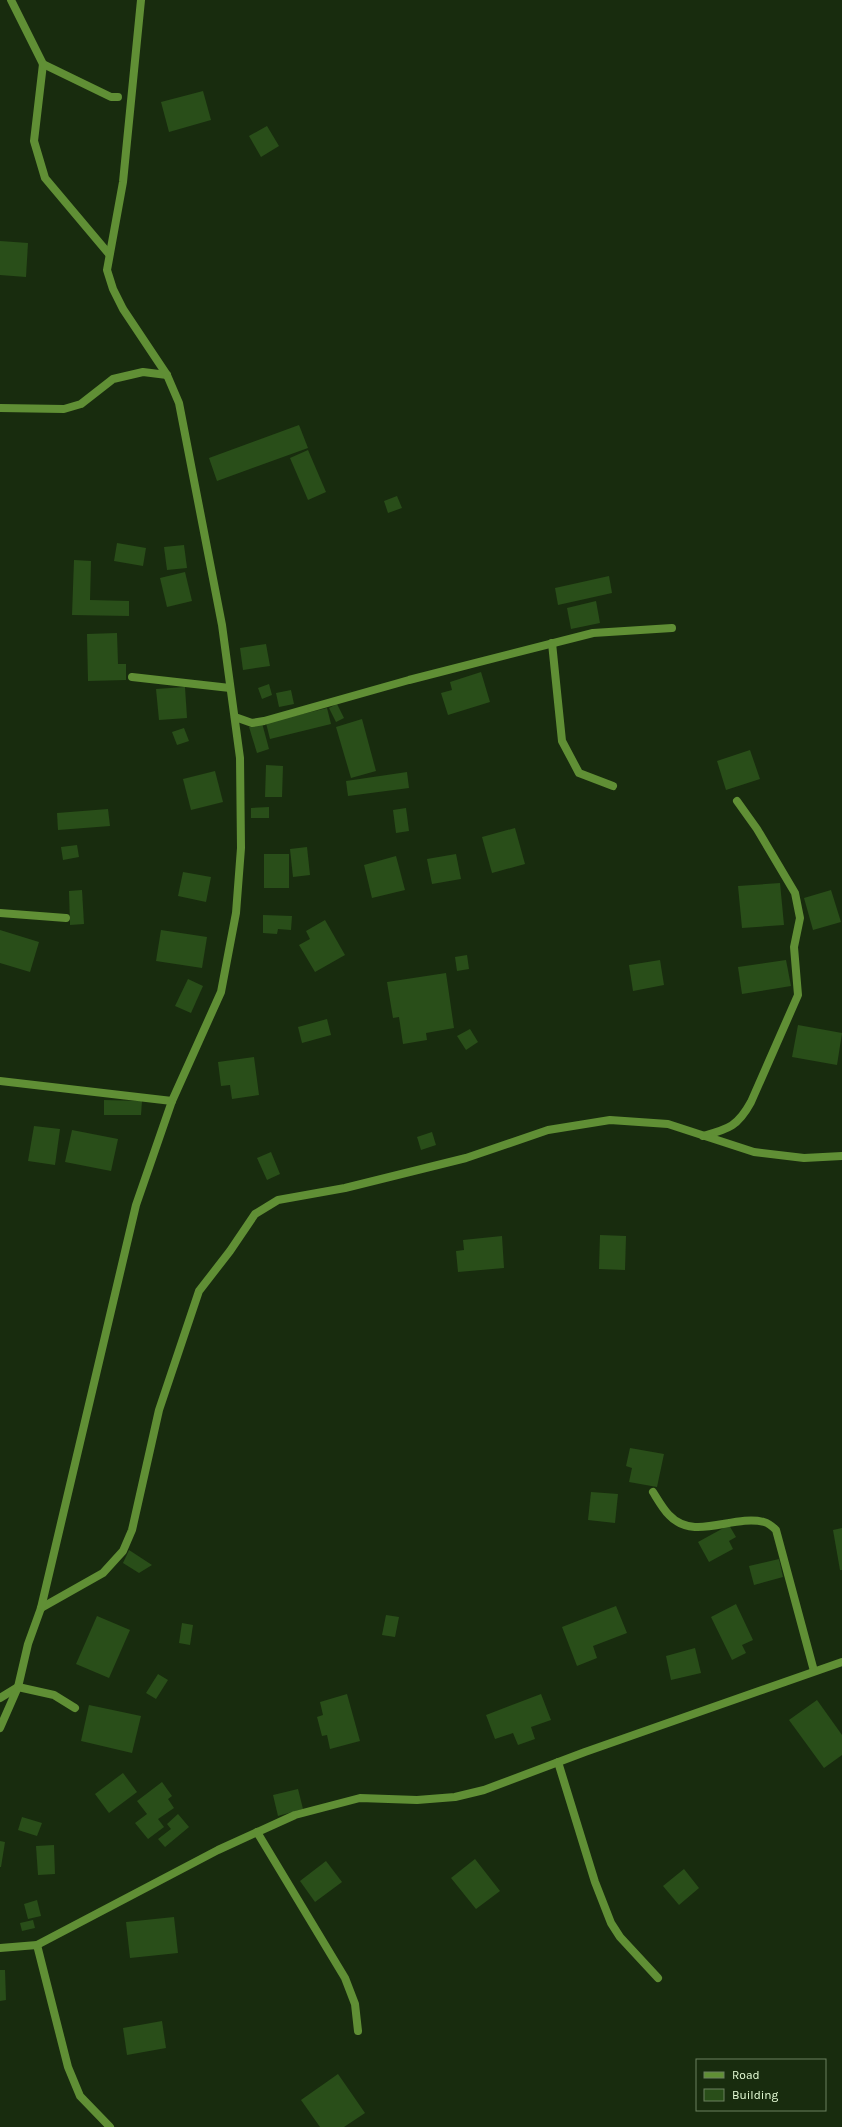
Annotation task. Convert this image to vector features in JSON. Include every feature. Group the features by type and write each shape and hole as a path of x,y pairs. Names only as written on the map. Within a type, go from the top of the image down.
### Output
{"street":[{"path":"11,0 43,64 34,141 44,178 109,254"},
{"path":"0,1728 18,1687 28,1644 41,1608 136,1204 172,1101 222,992 236,913 241,848 240,758 222,625 179,403 167,375 123,309 113,289 107,270 123,182 141,0"},
{"path":"43,64 111,97 118,97"},
{"path":"0,408 64,409 80,404 113,379 143,372 167,375"},
{"path":"235,717 252,723 264,721 409,680 593,633 672,628"},
{"path":"552,643 562,741 579,772 613,786"},
{"path":"132,677 230,688"},
{"path":"703,1136 725,1130 742,1118 751,1102 798,994 794,947 800,918 795,893 757,829 737,801"},
{"path":"0,913 66,918"},
{"path":"0,1081 172,1101"},
{"path":"41,1608 103,1573 124,1550 132,1530 159,1410 199,1291 230,1251 255,1214 278,1200 346,1188 466,1158 548,1130 610,1120 668,1124 754,1152 804,1158 842,1156"},
{"path":"653,1492 669,1516 682,1524 696,1528 749,1520 765,1522 776,1530 814,1671"},
{"path":"0,1948 38,1945 218,1850 295,1815 360,1798 417,1800 455,1797 484,1790 558,1762 842,1662"},
{"path":"0,1698 18,1687 54,1695 74,1708"},
{"path":"558,1762 595,1882 611,1923 620,1937 658,1978"},
{"path":"258,1832 345,1978 355,2004 358,2031"},
{"path":"38,1945 68,2067 80,2096 110,2127"}],"building":[{"path":"203,91 211,120 169,132 161,102"},
{"path":"267,126 279,146 261,157 249,136"},
{"path":"0,241 28,243 26,277 0,275"},
{"path":"299,425 308,448 217,481 209,458"},
{"path":"308,450 326,492 308,500 290,458"},
{"path":"397,496 402,508 388,513 384,501"},
{"path":"117,543 146,548 143,566 114,561"},
{"path":"184,545 187,568 167,570 164,547"},
{"path":"74,560 91,561 90,600 129,601 129,616 72,615"},
{"path":"185,572 192,601 167,607 160,578"},
{"path":"609,576 612,593 558,605 555,588"},
{"path":"596,601 600,623 571,629 567,608"},
{"path":"117,633 118,664 126,664 126,680 88,681 87,634"},
{"path":"266,644 270,666 243,670 240,648"},
{"path":"481,672 490,702 448,715 441,693 452,690 450,682"},
{"path":"269,684 272,695 262,699 258,688"},
{"path":"185,687 187,718 159,720 156,689"},
{"path":"291,690 294,704 279,707 276,693"},
{"path":"337,704 344,718 336,722 329,708"},
{"path":"327,708 331,724 270,739 266,723"},
{"path":"362,719 376,771 351,778 336,727"},
{"path":"262,723 269,749 257,753 249,727"},
{"path":"184,728 189,741 177,745 172,732"},
{"path":"750,750 760,779 726,790 717,761"},
{"path":"266,765 283,766 282,797 265,797"},
{"path":"215,771 223,802 191,810 183,779"},
{"path":"407,772 409,788 348,796 346,781"},
{"path":"269,807 269,818 251,818 251,808"},
{"path":"406,808 409,831 396,833 393,810"},
{"path":"108,809 110,826 58,830 57,813"},
{"path":"515,828 525,864 492,873 482,837"},
{"path":"77,845 79,857 63,860 61,847"},
{"path":"307,847 310,875 293,877 290,849"},
{"path":"264,854 289,854 289,888 264,888"},
{"path":"456,854 461,879 432,884 427,859"},
{"path":"396,856 405,890 372,898 364,865"},
{"path":"183,872 211,877 206,902 178,896"},
{"path":"780,883 784,925 742,928 738,886"},
{"path":"82,890 84,924 70,925 69,891"},
{"path":"831,890 841,922 813,930 804,898"},
{"path":"263,915 292,916 291,930 278,929 277,934 263,933"},
{"path":"325,920 345,955 315,972 299,945 310,939 306,931"},
{"path":"0,930 39,942 30,972 0,963"},
{"path":"161,930 207,937 202,968 156,961"},
{"path":"467,955 469,969 457,971 455,957"},
{"path":"660,960 664,985 633,991 629,965"},
{"path":"786,960 791,986 742,994 738,967"},
{"path":"446,973 454,1028 426,1033 427,1040 403,1044 399,1017 393,1018 387,982"},
{"path":"188,979 203,986 191,1013 175,1006"},
{"path":"327,1019 331,1035 302,1043 298,1027"},
{"path":"798,1025 842,1033 837,1065 792,1057"},
{"path":"470,1029 478,1042 466,1050 457,1036"},
{"path":"254,1057 259,1095 232,1099 230,1085 221,1086 218,1062"},
{"path":"104,1100 142,1101 141,1115 104,1115"},
{"path":"34,1126 60,1129 55,1165 28,1161"},
{"path":"72,1130 118,1139 111,1171 65,1162"},
{"path":"432,1132 436,1145 421,1150 417,1137"},
{"path":"271,1152 280,1174 267,1180 257,1158"},
{"path":"600,1235 626,1236 625,1270 599,1269"},
{"path":"502,1236 504,1268 458,1272 456,1251 464,1250 463,1240"},
{"path":"630,1448 664,1454 657,1487 629,1482 632,1468 626,1466"},
{"path":"591,1492 618,1494 615,1523 588,1520"},
{"path":"729,1525 736,1537 729,1541 733,1549 709,1562 698,1542"},
{"path":"842,1528 842,1570 840,1570 833,1530"},
{"path":"129,1550 152,1565 139,1573 123,1563"},
{"path":"779,1559 783,1577 754,1585 749,1566"},
{"path":"736,1604 753,1640 742,1645 746,1653 732,1660 711,1617"},
{"path":"616,1606 627,1633 593,1646 597,1658 577,1666 562,1627"},
{"path":"386,1615 399,1617 395,1637 382,1635"},
{"path":"97,1616 130,1630 109,1678 76,1664"},
{"path":"182,1623 193,1625 190,1645 179,1643"},
{"path":"695,1648 701,1673 671,1680 666,1656"},
{"path":"158,1674 168,1680 156,1699 146,1693"},
{"path":"347,1694 360,1741 330,1749 327,1735 322,1736 317,1717 323,1715 320,1702"},
{"path":"541,1694 551,1720 531,1727 535,1739 518,1745 513,1733 495,1739 486,1715"},
{"path":"817,1700 842,1735 842,1755 824,1768 789,1720"},
{"path":"89,1705 141,1716 132,1753 81,1741"},
{"path":"123,1773 137,1792 109,1813 95,1794"},
{"path":"162,1782 172,1796 168,1799 174,1808 158,1819 164,1827 148,1839 135,1823 147,1814 137,1801"},
{"path":"298,1789 303,1809 278,1816 273,1795"},
{"path":"178,1814 189,1827 165,1847 158,1839 171,1829 167,1824"},
{"path":"22,1817 42,1823 37,1836 18,1830"},
{"path":"0,1841 5,1842 1,1867 0,1867"},
{"path":"54,1845 55,1874 38,1875 36,1846"},
{"path":"475,1859 500,1891 476,1909 451,1878"},
{"path":"326,1861 342,1882 315,1902 300,1881"},
{"path":"684,1869 699,1888 679,1905 663,1886"},
{"path":"37,1900 41,1916 28,1919 24,1904"},
{"path":"174,1917 178,1953 130,1958 126,1922"},
{"path":"33,1920 35,1928 22,1931 20,1923"},
{"path":"0,1970 5,1970 6,2000 0,2001"},
{"path":"162,2021 166,2048 127,2055 123,2028"},
{"path":"338,2074 365,2113 344,2127 320,2127 301,2100"}]}
